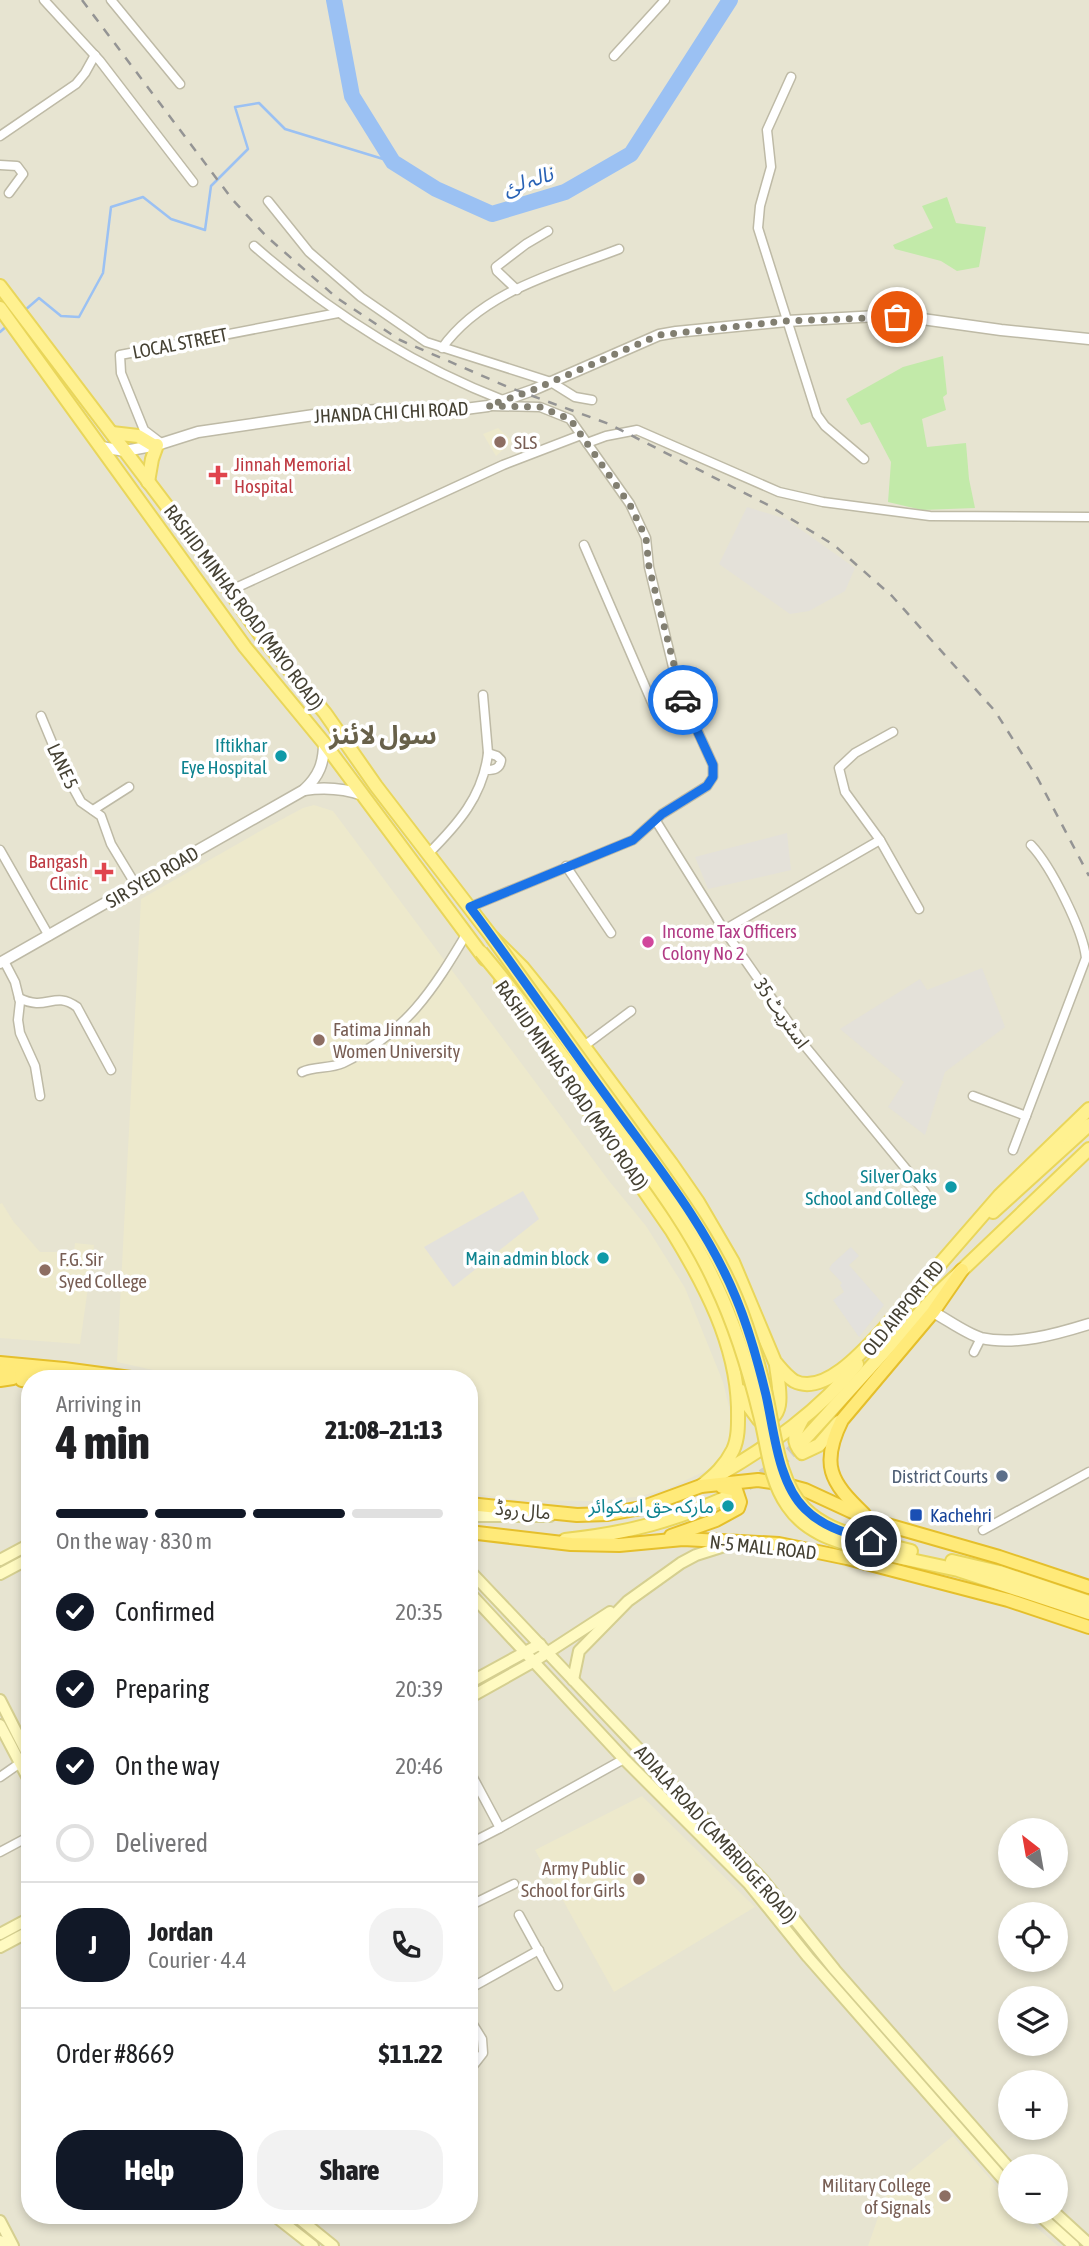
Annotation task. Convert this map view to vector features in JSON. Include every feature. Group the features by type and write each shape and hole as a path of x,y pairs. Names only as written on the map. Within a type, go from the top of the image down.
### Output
{"highway":[{"path":"870,1520 843,1494 834,1481 830,1468 835,1433 842,1420 933,1312 962,1270"},
{"path":"0,1363 71,1370"},
{"path":"0,1369 15,1375 13,1378 0,1380"},
{"path":"50,1370 64,1369"},
{"path":"0,1386 21,1385"},
{"path":"701,1486 758,1480 779,1483 805,1490 870,1520 999,1557 1089,1587"},
{"path":"660,1540 716,1521 738,1508 739,1495 732,1488 701,1486"},
{"name":"مال روڈ","path":"478,1505 577,1515 608,1514 641,1508 701,1486"},
{"name":"N-5 MALL ROAD","path":"478,1533 619,1545 660,1540 779,1544 847,1558 1007,1600 1089,1627"}],"main road":[{"name":"RASHID MINHAS ROAD (MAYO ROAD)","path":"3,289 261,636 325,713 376,786 492,937 523,968 671,1163 718,1236 748,1295 775,1362 784,1374 796,1382 808,1384 820,1381 848,1367 891,1321"},
{"name":"RASHID MINHAS ROAD (MAYO ROAD)","path":"0,308 245,648 324,743 481,952 530,1027 640,1183 695,1269 717,1316 736,1378 738,1421 734,1448 718,1473 701,1486"},
{"path":"112,433 138,436 157,444 148,482"},
{"path":"492,937 668,1180 715,1255 736,1297 754,1350 780,1460 791,1491 802,1507 829,1527 870,1546 999,1572 1089,1602"},
{"path":"481,952 527,1007 623,1138 665,1196 702,1256 735,1328 758,1408 770,1465 788,1506 801,1521 816,1533 958,1570 1089,1614"},
{"name":"OLD AIRPORT RD","path":"701,1486 739,1464 803,1419 847,1377 958,1241 1000,1195 1089,1110"},
{"path":"958,1241 1089,1125"},
{"name":"OLD AIRPORT RD","path":"803,1441 962,1270 1089,1150"},
{"path":"736,1378 754,1416 766,1421 774,1417 779,1410 775,1362"},
{"path":"803,1419 794,1439 795,1446 802,1453 819,1445 842,1420"},
{"path":"550,1541 607,1535 650,1526 692,1513 732,1495"},
{"path":"478,1516 526,1518 577,1515"},
{"path":"478,1678 524,1653 544,1648 628,1601 681,1563 717,1547 741,1541"},
{"path":"0,1560 21,1549"},
{"path":"0,1574 21,1563"},
{"name":"ADIALA ROAD (CAMBRIDGE ROAD)","path":"478,1579 762,1879 835,1970 998,2155"},
{"name":"ADIALA ROAD (CAMBRIDGE ROAD)","path":"478,1601 624,1759 749,1884 808,1957 998,2173"},
{"path":"573,1680 579,1651 628,1601"},
{"path":"478,1693 533,1662 544,1648"},
{"path":"0,1700 21,1746"},
{"path":"0,1725 21,1751"},
{"path":"0,1934 21,1923"},
{"path":"0,1947 21,1936"},
{"path":"0,2221 13,2246"},
{"path":"285,2224 313,2246"},
{"path":"306,2224 333,2246"},
{"path":"1049,2224 1074,2246"},
{"path":"1067,2224 1089,2244"},
{"path":"0,2241 3,2246"}],"street":[{"path":"44,0 95,55 193,182"},
{"path":"111,0 180,84"},
{"path":"614,56 665,0"},
{"path":"0,136 76,84 95,55"},
{"path":"791,77 767,130 771,167 758,216 765,253 820,421 864,459"},
{"path":"0,165 17,166 23,174 9,192"},
{"path":"268,201 309,252 361,297 426,342 551,382 576,397 592,400"},
{"path":"517,290 496,267 548,231"},
{"path":"254,246 338,313 417,362 505,401"},
{"path":"442,348 467,319 484,307 517,290 619,249"},
{"name":"LOCAL STREET","path":"157,444 144,430 121,373 120,355 338,313"},
{"name":"JHANDA CHI CHI ROAD","path":"101,447 125,451 198,432 314,415 488,406 659,335 786,321 878,316 915,318 1089,339"},
{"path":"470,907 633,840 662,814 707,786 713,777 713,765 678,688 653,581 646,538 630,505 570,419 540,407 488,406"},
{"path":"587,443 637,429 779,492 823,502 929,516 1089,517"},
{"path":"229,591 503,465 581,435"},
{"path":"584,545 657,714 685,705"},
{"path":"428,853 464,816 486,771 488,753 483,695"},
{"name":"LANE 5","path":"41,716 63,769 81,802 101,816 111,844 137,887"},
{"path":"893,732 855,753 839,768 845,792 880,840 919,909"},
{"name":"SIR SYED ROAD","path":"2,962 304,790 314,781 321,769 324,743"},
{"path":"486,771 500,765 497,756 488,753"},
{"name":"LANE 5","path":"93,810 129,787"},
{"name":"SIR SYED ROAD","path":"304,790 337,789 363,795"},
{"name":"اسٹریٹ 35","path":"656,821 724,930 805,1046 925,1192"},
{"path":"724,930 880,840"},
{"path":"1013,1150 1086,958 1085,946 1059,887 1045,862 1031,845"},
{"path":"0,850 49,936"},
{"path":"566,866 611,933"},
{"path":"302,1072 341,1064 394,1032 441,977 467,933"},
{"path":"2,962 15,982 19,998 18,1020 35,1066 40,1096"},
{"path":"19,998 36,1004 59,998 68,1000 77,1007 111,1070"},
{"path":"584,1046 631,1011"},
{"path":"973,1096 1026,1116"},
{"path":"933,1312 981,1338 1014,1340 1065,1332 1089,1324"},
{"path":"974,1352 981,1338"},
{"path":"983,1530 1089,1472"},
{"path":"478,1839 624,1759"},
{"path":"0,1777 21,1764"},
{"path":"478,1787 500,1828"},
{"path":"0,1852 21,1841"},
{"path":"478,1902 514,1884"},
{"path":"519,1915 558,1986"},
{"path":"478,1984 539,1951"},
{"path":"478,2033 482,2039 483,2053 478,2059"}],"shaded area":[{"path":"0,0 1089,0 1089,2246 0,2246"},
{"name":"SLS","path":"498,428 513,441 496,456 483,434"},
{"path":"747,507 786,519 855,568 845,591 809,611 790,614 719,564"},
{"name":"Fatima Jinnah Women University","path":"314,805 333,811 609,1181 646,1226 685,1288 723,1382 737,1441 720,1464 667,1489 636,1497 590,1501 518,1500 478,1494 478,1370 153,1370 117,1362 141,899 303,808"},
{"path":"787,833 791,870 708,889 695,857"},
{"path":"982,968 1005,1027 945,1072 925,1135 888,1107 904,1082 840,1029 920,979 927,990"},
{"path":"523,1191 539,1219 453,1287 424,1247"},
{"name":"F.G. Sir Syed College","path":"2,1203 13,1221 40,1252 74,1252 75,1243 94,1245 80,1344 0,1338"},
{"path":"851,1247 859,1256 849,1265 884,1305 859,1337 833,1300 844,1292 840,1285 842,1283 829,1269"},
{"name":"Army Public School for Girls","path":"642,1796 755,1907 614,1992 535,1850"},
{"name":"Military College of Signals","path":"953,2136 998,2188 998,2224 1032,2224 1058,2246 868,2246 888,2189"}],"green space":[{"path":"947,197 956,223 986,227 979,267 957,271 941,261 895,249 893,245 933,228 922,206"},
{"path":"943,356 947,394 943,397 946,410 922,419 927,447 966,443 975,508 922,510 888,502 891,462 870,422 861,425 846,399 903,367"}],"waterway":[{"name":"نالہ لئ","path":"334,0 352,96 393,162 436,189 492,214 565,192 631,154 730,0"},
{"path":"24,311 39,298 61,316 79,317 103,273 111,207 143,197 171,219 205,230 211,186 248,149 235,107 259,103 285,129 393,162"},
{"path":"0,332 8,325"}],"tunnel":[{"path":"732,1495 773,1468 803,1441"}],"railway":[{"path":"82,0 232,199 266,236 337,298 400,340 508,387 609,424 768,505 834,545 892,596 995,711 1038,779 1089,876"}],"way so far":[{"path":"683,700 649,567 646,538 630,505 570,419 540,407 488,406 509,400 659,335 786,321 897,317"}],"place":[{"name":"SLS","path":"500,442"},
{"name":"Jinnah Memorial Hospital","path":"218,475"},
{"name":"Iftikhar Eye Hospital","path":"281,756"},
{"name":"Bangash Clinic","path":"104,872"},
{"name":"Income Tax Officers Colony No 2","path":"648,942"},
{"name":"Fatima Jinnah Women University","path":"319,1040"},
{"name":"Silver Oaks School and College","path":"951,1187"},
{"name":"Main admin block","path":"603,1258"},
{"name":"F.G. Sir Syed College","path":"45,1270"},
{"name":"District Courts","path":"1002,1476"},
{"name":"مارکہ حق اسکوائر","path":"728,1506"},
{"name":"Kachehri","path":"916,1515"},
{"name":"Army Public School for Girls","path":"639,1879"},
{"name":"Military College of Signals","path":"945,2196"}],"district":[{"name":"سول لائنز","path":"383,735"}],"route":[{"path":"683,700 713,765 713,777 707,786 662,814 633,840 470,907 668,1180 709,1245 736,1297 746,1324 766,1395 780,1460 791,1491 802,1507 829,1527 871,1541"}]}
